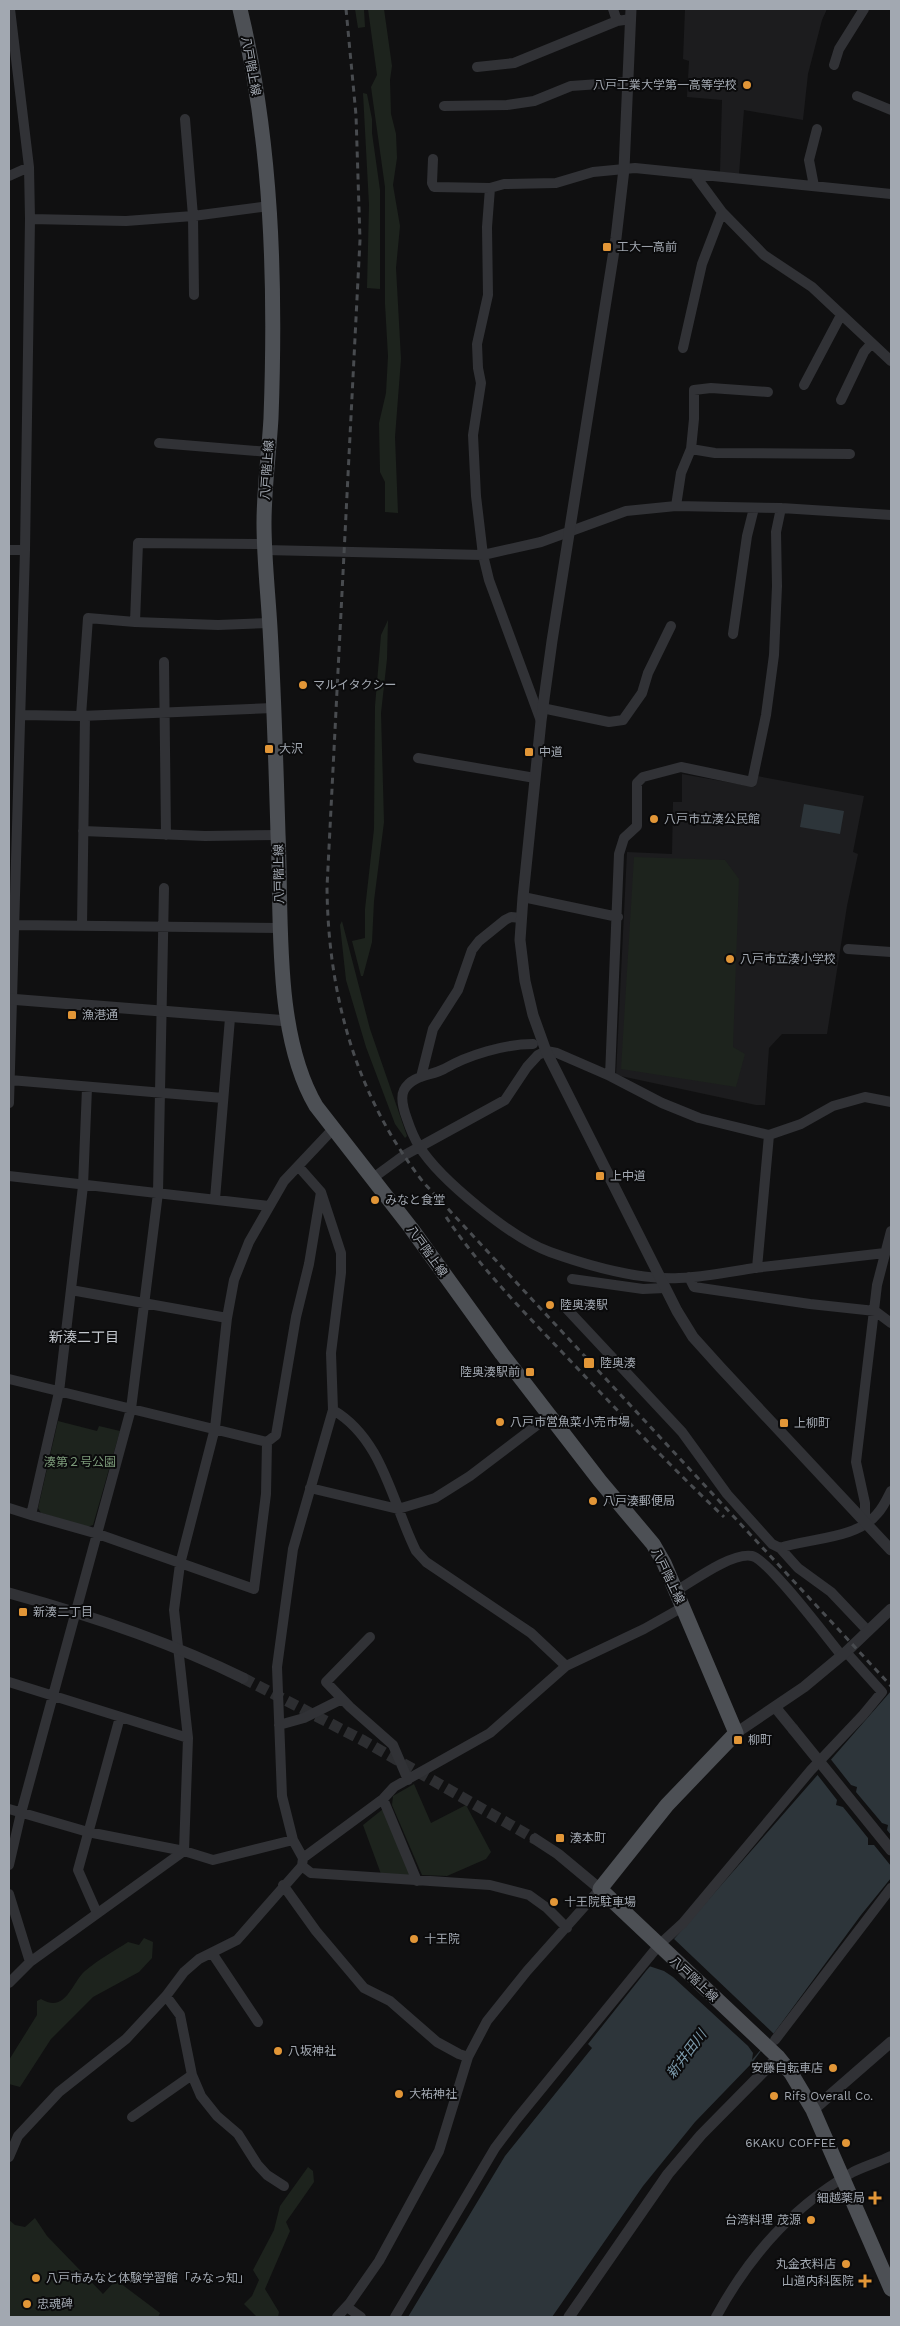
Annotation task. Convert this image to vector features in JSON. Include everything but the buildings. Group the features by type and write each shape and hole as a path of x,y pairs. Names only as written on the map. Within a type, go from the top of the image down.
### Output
{"main road":[{"name":"八戸階上線","path":"240,9 258,104 269,206 273,334 265,547 270,623 280,928 288,1021 293,1052 303,1084 316,1106 372,1178 549,1416 653,1544 683,1607 736,1733"},
{"path":"600,1889 666,1805 736,1733"},
{"name":"八戸階上線","path":"600,1889 660,1947 773,2048 791,2073 813,2110 891,2289"}],"street":[{"path":"9,1103 25,550 30,219 29,167 10,9"},
{"path":"613,9 617,21"},
{"path":"834,65 839,49 864,9"},
{"path":"478,67 514,64 631,14 624,169 616,238 540,721 522,897 520,940 525,980 533,1015 546,1051 662,1282 694,1337 891,1550"},
{"path":"444,106 507,106 534,100 571,86 628,82"},
{"path":"857,96 891,110"},
{"path":"185,119 193,216 194,295"},
{"path":"814,186 809,160 817,129"},
{"path":"432,159 432,183 434,186 490,188 504,184 556,183 593,172 635,168 891,194"},
{"path":"9,176 29,167"},
{"path":"694,174 722,212 764,255 812,287 891,362"},
{"path":"490,188 487,227 488,294 477,344 481,383 473,451 483,555 489,580 540,721"},
{"path":"30,219 126,221 193,216 269,206"},
{"path":"682,348 702,264 722,212"},
{"path":"804,385 841,315"},
{"path":"841,400 864,352 871,344"},
{"path":"676,506 681,473 691,449 694,390 711,388 768,392"},
{"path":"159,443 269,452"},
{"path":"691,449 715,453 850,454"},
{"path":"135,622 138,543 483,555 541,542 569,530 626,511 676,506 781,508 891,515"},
{"path":"734,634 748,536 754,508"},
{"path":"610,1076 618,917 619,854 624,838 637,826 637,783 643,776 681,767 752,782 766,715 774,655 777,586 776,532 781,508"},
{"path":"9,550 25,550"},
{"path":"82,926 83,716 88,618 218,625 270,623"},
{"path":"542,708 609,722 623,720 642,693 648,673 671,626"},
{"path":"164,662 166,834"},
{"path":"21,715 83,716 273,708"},
{"path":"418,758 535,778"},
{"path":"83,831 278,835"},
{"path":"9,1865 21,1813 131,1409 158,1193 164,888"},
{"path":"522,897 618,917"},
{"path":"421,1077 433,1029 458,990 472,950 479,941 505,920 511,917 521,918"},
{"path":"15,925 280,928"},
{"path":"848,949 891,952"},
{"path":"11,999 162,1010 230,1018 288,1021"},
{"path":"215,1199 230,1018"},
{"path":"533,1044 516,1043 460,1060 440,1071 421,1077 405,1088 403,1096 405,1114 420,1148 446,1178 478,1206 526,1241 549,1252 662,1282"},
{"path":"372,1178 403,1156 505,1100 527,1067 538,1055 546,1051 557,1053 610,1076 699,1118 769,1134 801,1124 833,1106 865,1097 891,1102"},
{"path":"10,1080 86,1088 223,1098"},
{"path":"31,1515 59,1392 83,1186 86,1088"},
{"path":"184,1851 188,1738 180,1648 174,1610 180,1564 215,1428 226,1318 234,1280 249,1242 268,1206 284,1181 334,1128"},
{"path":"757,1268 769,1134"},
{"path":"298,1166 321,1192 341,1253 341,1273 331,1353 333,1410 294,1549 277,1667 282,1796 293,1840 302,1862 311,1873 490,1885 529,1895 547,1908 567,1928"},
{"path":"9,1176 268,1206"},
{"path":"267,1442 276,1435 296,1316 309,1264 321,1192"},
{"path":"866,1523 865,1502 856,1462 874,1311 891,1231"},
{"path":"572,1279 643,1289 662,1282 689,1277 885,1253"},
{"path":"689,1277 694,1287 810,1304 874,1311 891,1323"},
{"path":"71,1290 226,1318"},
{"path":"566,1308 682,1432 727,1494 772,1544 780,1548 798,1568 831,1592 868,1631"},
{"path":"9,1379 267,1442"},
{"path":"333,1410 349,1419 371,1446 416,1551 426,1562 530,1633 566,1666"},
{"path":"310,1488 398,1509 435,1498 451,1489 549,1416"},
{"path":"9,1508 98,1534 254,1589 266,1494 267,1442"},
{"path":"780,1548 804,1540 843,1534 866,1523 877,1516 891,1491"},
{"path":"395,2317 495,2148 660,1947 811,1770 882,1692 844,1654 780,1580 756,1557 751,1555 730,1560 676,1592"},
{"path":"9,1593 76,1611 180,1648 243,1678"},
{"path":"9,2157 18,2136 27,2124 59,2092 126,2039 166,1996 184,1972 199,1959 237,1940 302,1862 383,1799 394,1787 490,1733 566,1666 644,1629 683,1607"},
{"path":"736,1733 804,1687 844,1654 891,1609"},
{"path":"370,1636 326,1682 393,1745 408,1780"},
{"path":"9,1682 188,1738"},
{"path":"279,1725 304,1718 342,1699"},
{"path":"775,1707 891,1850"},
{"path":"97,1913 78,1870 120,1717"},
{"path":"383,1799 417,1881"},
{"path":"9,1809 87,1832 184,1851 214,1860 293,1840"},
{"path":"337,2317 379,2261 438,2151 468,2057 487,2021 600,1889 558,1854 535,1838"},
{"path":"9,1983 30,1962 184,1851"},
{"path":"283,1885 316,1931 364,1988 390,2001 438,2042 468,2057"},
{"path":"569,2317 668,2174 773,2048 891,1888"},
{"path":"9,1894 30,1962"},
{"path":"212,1953 258,2022"},
{"path":"166,1996 180,2014 192,2075 201,2096 217,2116 238,2134 257,2164 267,2175 284,2186"},
{"path":"813,2110 891,2042"},
{"path":"132,2117 192,2075"},
{"path":"716,2317 734,2283 781,2225 852,2172 891,2156"},
{"path":"346,2307 361,2317"}],"shaded area":[{"name":"八戸工業大学第一高等学校","path":"685,9 827,9 822,20 808,74 803,120 744,110 739,174 720,172 722,100 687,97 689,61 683,59"},
{"name":"八戸市立湊小学校","path":"682,774 755,787 757,776 864,796 853,852 858,854 847,906 827,1034 782,1034 769,1048 765,1105 756,1105 616,1075 627,852 672,854 673,802 682,802"}],"green space":[{"path":"355,9 364,9 365,27 358,28"},
{"path":"368,9 384,9 392,66 390,80 391,114 396,134 397,158 393,185 400,226 396,268 401,359 395,437 398,513 385,512 385,482 380,472 379,423 386,393 388,356 385,304 385,187 371,87 377,75"},
{"path":"363,93 367,94 372,119 372,133 380,190 380,289 367,288 369,205"},
{"path":"388,620 387,659 381,713 384,822 374,901 372,942 363,976 361,976 352,941 365,938 365,909 374,829 375,706 381,635"},
{"path":"634,857 725,860 739,879 733,1047 745,1054 736,1087 621,1069"},
{"path":"342,921 370,1029 407,1136 405,1138 395,1124 366,1047 346,980 340,925"},
{"name":"湊第２号公園","path":"58,1421 97,1431 99,1426 120,1431 93,1525 87,1527 41,1513 38,1508"},
{"path":"414,1784 431,1823 466,1805 491,1852 486,1859 447,1876 422,1875 392,1805 393,1796"},
{"path":"383,1809 411,1876 381,1874 363,1825"},
{"path":"144,1938 153,1942 152,1958 139,1972 93,1997 51,2039 20,2087 9,2084 9,2060 37,2015 37,2001 41,1999 50,2003 62,2000 68,1995 80,1976 90,1967 128,1942 139,1945"},
{"path":"308,2167 313,2171 314,2182 286,2222 290,2231 265,2289 279,2312 278,2317 257,2317 244,2304 252,2296 259,2280 253,2270 274,2230 280,2206"},
{"path":"35,2218 47,2236 103,2294 116,2280 160,2313 158,2317 9,2317 9,2220 15,2225 25,2227"}],"water":[{"path":"804,804 844,811 840,834 800,827"},
{"name":"新井田川","path":"891,1691 891,1878 861,1915 752,2063 695,2122 643,2186 552,2317 408,2317 505,2156 592,2048 588,2044 646,1971"}],"pier":[{"path":"829,1757 851,1785 857,1787 856,1792 882,1823 888,1825 887,1830 891,1835 891,1866 874,1845 868,1845 868,1838 843,1807 836,1805 837,1800 816,1773"},
{"path":"673,1938 774,2034 752,2060 753,2053 748,2046 673,1977 664,1971 649,1966"}],"tunnel":[{"path":"243,1678 364,1741 535,1839"}],"railway":[{"path":"346,9 356,115 360,240 327,887 333,967 350,1043 380,1116 400,1150 424,1183 891,1686"},
{"path":"446,1217 472,1253 516,1303 642,1436 724,1517"}],"place":[{"name":"八戸工業大学第一高等学校","path":"747,85"},
{"name":"工大一高前","path":"607,247"},
{"name":"マルイタクシー","path":"303,685"},
{"name":"大沢","path":"269,749"},
{"name":"中道","path":"529,752"},
{"name":"八戸市立湊公民館","path":"654,819"},
{"name":"八戸市立湊小学校","path":"730,959"},
{"name":"漁港通","path":"72,1015"},
{"name":"上中道","path":"600,1176"},
{"name":"みなと食堂","path":"375,1200"},
{"name":"陸奥湊駅","path":"550,1305"},
{"name":"陸奥湊","path":"589,1363"},
{"name":"陸奥湊駅前","path":"530,1372"},
{"name":"八戸市営魚菜小売市場","path":"500,1422"},
{"name":"上柳町","path":"784,1423"},
{"name":"八戸湊郵便局","path":"593,1501"},
{"name":"新湊二丁目","path":"23,1612"},
{"name":"柳町","path":"738,1740"},
{"name":"湊本町","path":"560,1838"},
{"name":"十王院駐車場","path":"554,1902"},
{"name":"十王院","path":"414,1939"},
{"name":"八坂神社","path":"278,2051"},
{"name":"安藤自転車店","path":"833,2068"},
{"name":"大祐神社","path":"399,2094"},
{"name":"Rifs Overall Co.","path":"774,2096"},
{"name":"6KAKU COFFEE","path":"846,2143"},
{"name":"細越薬局","path":"875,2198"},
{"name":"台湾料理 茂源","path":"811,2220"},
{"name":"丸金衣料店","path":"846,2264"},
{"name":"八戸市みなと体験学習館「みなっ知」","path":"36,2278"},
{"name":"山道内科医院","path":"865,2281"},
{"name":"忠魂碑","path":"27,2304"}],"district":[{"name":"新湊二丁目","path":"84,1337"}]}
